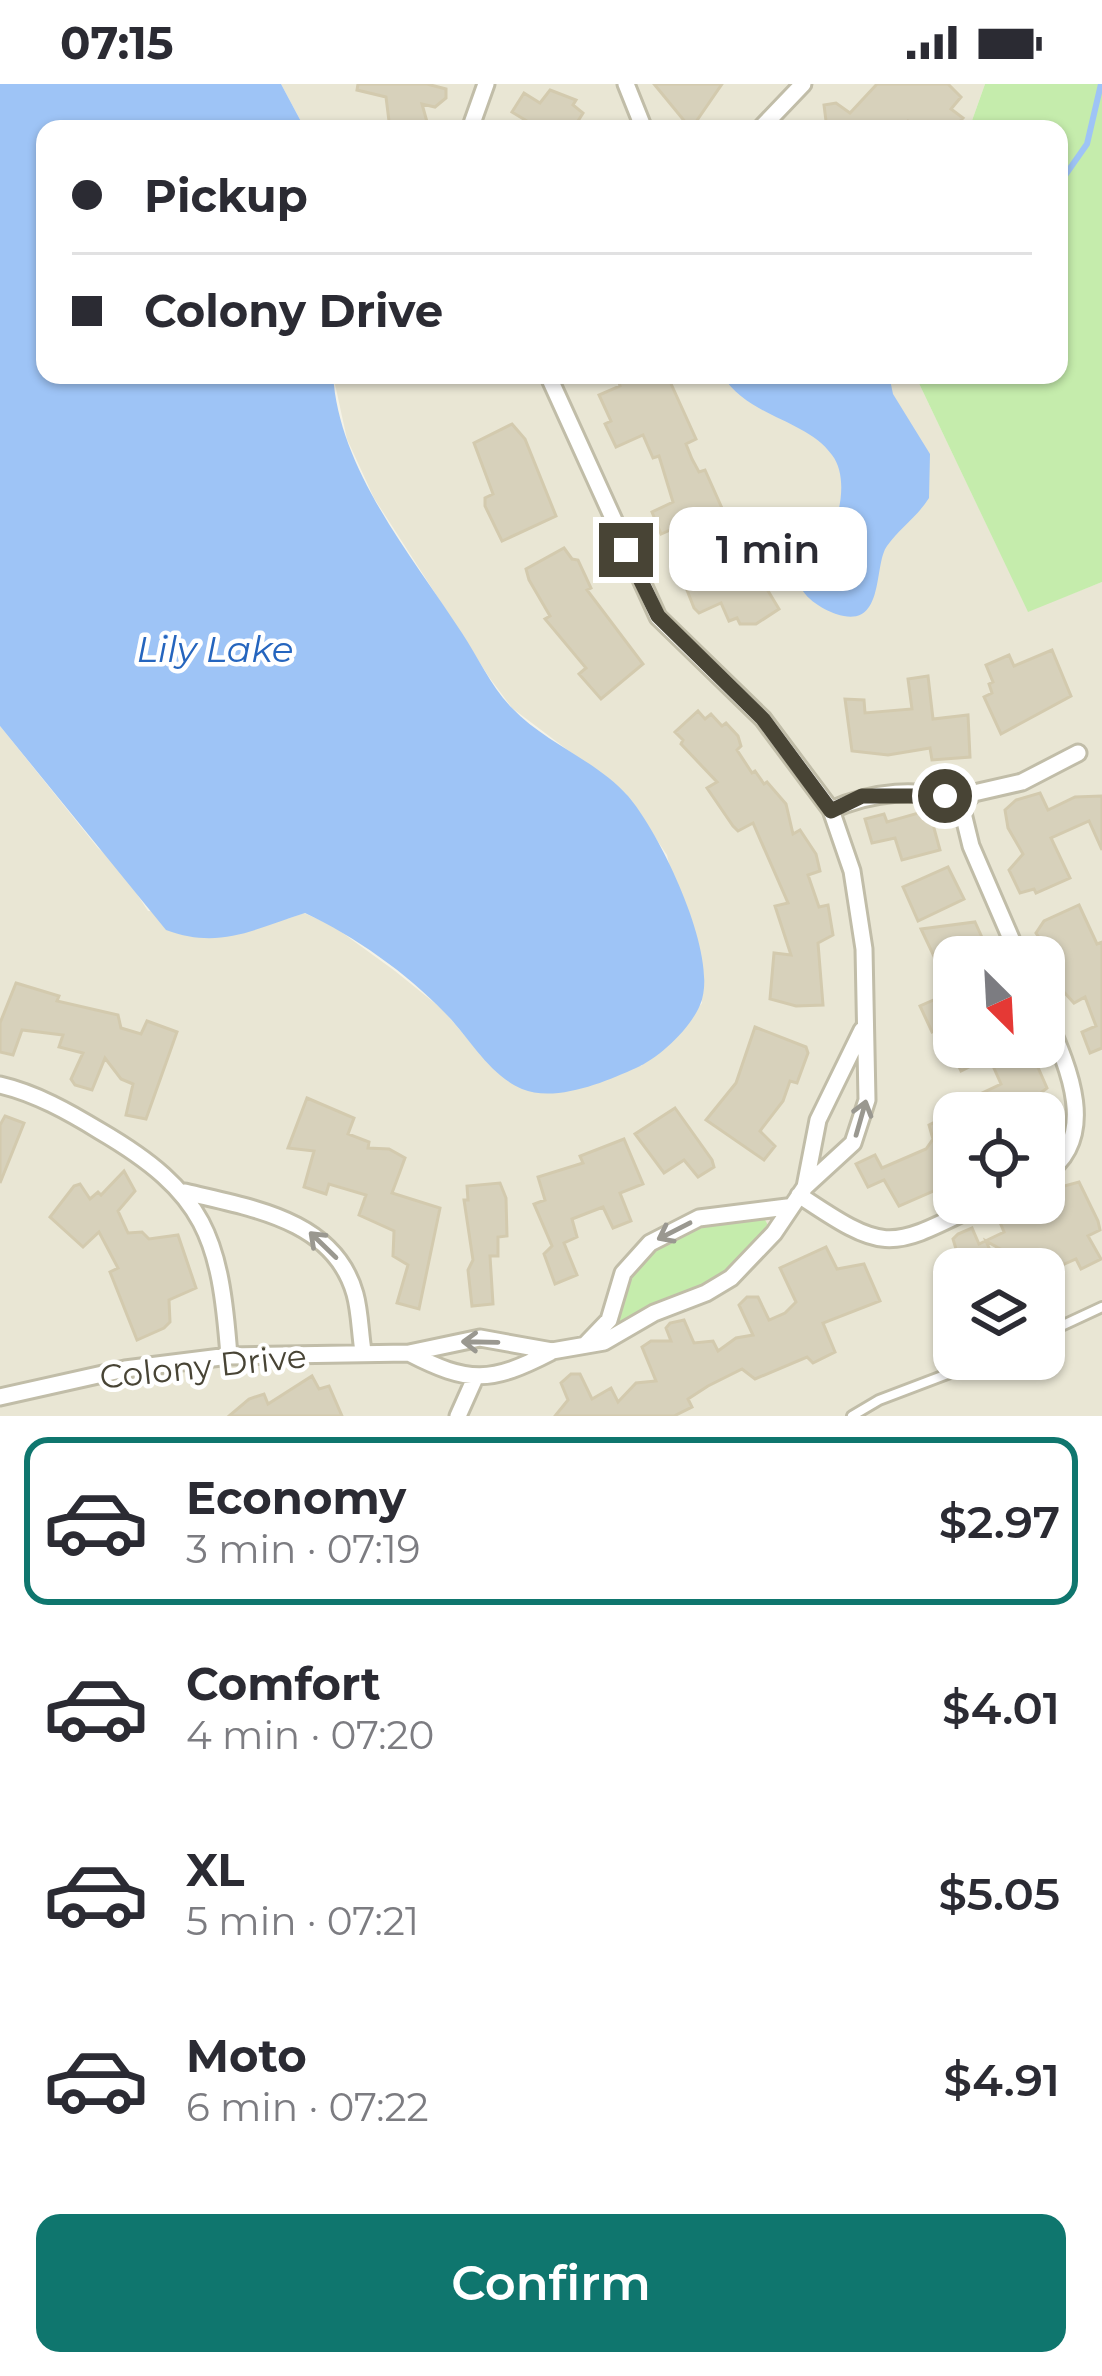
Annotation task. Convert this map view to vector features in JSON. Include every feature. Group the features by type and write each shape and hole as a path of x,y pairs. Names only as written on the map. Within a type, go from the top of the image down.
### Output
{"street":[{"path":"473,120 486,84"},
{"path":"626,84 640,120"},
{"path":"768,120 802,84"},
{"name":"Colony Drive","path":"0,1397 125,1370 230,1356 409,1353 480,1338 552,1351 583,1347 627,1332 654,1313 731,1278 774,1233 797,1196 853,1143 864,1121 864,949 852,871 831,811 763,719 658,616 552,384"},
{"path":"961,805 974,793 1022,782 1078,753"},
{"path":"831,811 862,796 945,796 961,805 971,846 1010,936"},
{"path":"797,1196 824,1105 863,1028"},
{"path":"1065,1066 1080,1104 1077,1143 1065,1156"},
{"path":"0,1085 80,1118 142,1156 185,1192 211,1244 224,1290 230,1356"},
{"path":"185,1192 286,1220 314,1234 341,1262 355,1294 363,1351"},
{"path":"583,1347 609,1320 623,1273 650,1243 699,1219 797,1196 854,1232 883,1242 917,1236 941,1224"},
{"name":"Colony Drive","path":"409,1353 445,1371 476,1378 499,1376 552,1351"},
{"path":"458,1416 476,1378"}],"lane":[{"path":"1065,1324 1102,1307"},
{"path":"852,1416 933,1380"}],"shaded area":[{"path":"281,84 985,84 972,120 300,120"},
{"path":"335,384 919,384 1028,611 1102,582 1102,1416 0,1416 0,726 98,848 120,868 148,911 287,919 304,913 333,926 442,1009 488,1063 641,1066 668,1044 702,1003 667,855 626,794 512,708 374,498 347,439"}],"green space":[{"path":"985,84 1102,84 1102,582 1028,612 919,384 1068,384 1068,120 972,120"},
{"path":"725,1218 764,1218 770,1229 730,1271 621,1330 614,1327 627,1286 650,1254 684,1232"}],"water":[{"name":"Lily Lake","path":"0,84 281,84 300,120 36,120 36,384 334,384 338,410 363,478 498,691 525,720 615,783 656,838 695,928 704,984 700,1005 673,1042 636,1068 564,1092 522,1089 499,1074 445,1013 397,970 305,913 220,938 166,930 0,726"},
{"path":"729,384 891,384 930,454 929,498 887,546 875,594 863,613 852,617 829,611 808,598 800,584 802,569 826,542 839,511 840,475 832,455 808,433"}],"building":[{"path":"358,84 427,84 446,89 446,98 435,107 422,104 426,120 389,120 386,97 357,90"},
{"path":"654,84 722,84 697,120 684,120"},
{"path":"877,84 948,84 961,97 951,109 963,118 826,120 824,105 836,103 850,113"},
{"path":"550,90 576,100 573,105 583,113 579,120 525,120 512,112 524,93 540,103"},
{"path":"671,384 696,439 686,444 692,459 699,472 705,470 725,515 735,529 742,527 750,546 736,555 756,571 779,609 756,624 740,624 737,618 729,621 721,603 699,613 694,608 676,562 697,553 686,523 661,534 652,512 673,502 659,456 653,458 643,435 616,447 605,424 611,421 599,395 620,386"},
{"path":"512,424 525,439 556,516 502,541 485,506 485,498 493,494 474,443"},
{"path":"564,548 578,560 591,588 587,590 643,664 601,699 579,674 586,668 545,619 550,616 526,569"},
{"path":"1052,650 1071,696 1001,734 984,697 992,693 989,684 993,682 986,665 1009,655 1014,666"},
{"path":"928,676 933,719 968,715 970,757 932,760 930,748 888,755 852,751 845,699 864,700 865,713 912,709 908,679"},
{"path":"698,711 705,719 711,714 722,726 726,723 738,736 741,746 737,750 752,773 786,804 793,834 800,830 816,854 820,871 808,875 819,907 828,905 833,935 818,943 823,1005 796,1006 770,999 774,953 791,955 775,906 788,903 753,823 738,831 733,826 707,788 717,782 675,732"},
{"path":"1040,793 1048,810 1075,797 1102,796 1102,850 1089,821 1051,838 1070,878 1036,893 1034,889 1020,893 1009,870 1023,854 1008,828 1005,810 1016,800"},
{"path":"929,810 940,850 902,860 895,838 872,843 865,819 884,814 887,822"},
{"path":"948,867 964,899 918,921 903,887"},
{"path":"1079,905 1097,944 1102,942 1102,1048 1090,1053 1082,1032 1096,1026 1085,997 1074,1003 1065,993 1065,936 1038,936 1044,921"},
{"path":"975,922 981,936 933,936 933,954 921,929"},
{"path":"16,983 59,996 57,1001 118,1015 121,1028 141,1034 147,1021 177,1032 146,1119 126,1115 133,1084 121,1079 105,1058 92,1090 75,1085 71,1079 83,1053 59,1047 63,1035 22,1030 13,1055 0,1052 0,1023"},
{"path":"933,1000 932,1032 920,1006"},
{"path":"755,1027 806,1047 808,1053 797,1083 790,1081 783,1101 760,1131 775,1146 764,1160 706,1120 736,1083"},
{"path":"994,1068 1038,1068 1047,1088 1042,1092 984,1092 1001,1084"},
{"path":"307,1098 354,1118 348,1134 369,1142 368,1148 389,1149 405,1158 392,1193 440,1208 419,1309 397,1303 408,1265 393,1256 394,1231 359,1215 366,1195 329,1184 326,1194 304,1187 314,1151 288,1148"},
{"path":"675,1108 712,1160 714,1167 698,1177 684,1160 664,1173 635,1134"},
{"path":"5,1116 24,1123 0,1183 0,1125"},
{"path":"624,1139 643,1184 620,1193 631,1221 613,1228 603,1207 572,1219 577,1237 564,1243 577,1275 555,1284 544,1254 552,1246 534,1204 545,1200 538,1177 583,1163 580,1156"},
{"path":"933,1139 933,1191 899,1206 884,1180 868,1187 856,1164 875,1155 882,1168 926,1149"},
{"path":"124,1171 135,1191 118,1211 128,1233 142,1232 149,1239 178,1235 196,1288 169,1300 170,1322 164,1328 137,1340 110,1272 118,1268 99,1232 83,1247 50,1217 74,1186 80,1184 90,1199 98,1192 101,1195"},
{"path":"1079,1182 1098,1221 1100,1230 1088,1236 1101,1259 1081,1269 1076,1259 1065,1264 1065,1248 998,1248 986,1241 989,1248 956,1248 953,1239 972,1228 979,1244 1004,1232 1001,1224 1065,1224 1065,1186"},
{"path":"500,1183 506,1198 507,1236 498,1237 498,1256 490,1256 493,1304 472,1306 467,1186"},
{"path":"826,1247 837,1269 864,1264 880,1301 823,1323 835,1352 813,1363 807,1357 755,1379 742,1369 688,1399 692,1407 674,1416 555,1416 568,1400 561,1383 571,1374 580,1374 592,1399 611,1388 618,1402 636,1383 656,1381 642,1347 651,1341 671,1341 666,1328 670,1323 684,1320 694,1343 713,1341 718,1351 736,1338 753,1335 739,1305 747,1297 758,1297 769,1320 785,1313 796,1302 780,1268"},
{"path":"312,1376 319,1389 329,1386 342,1416 229,1416 249,1399 264,1394 268,1404"}],"waterway":[{"path":"1068,171 1087,144 1101,84"}],"route":[{"path":"626,550 658,616 763,719 831,811 862,796 945,796"}]}
